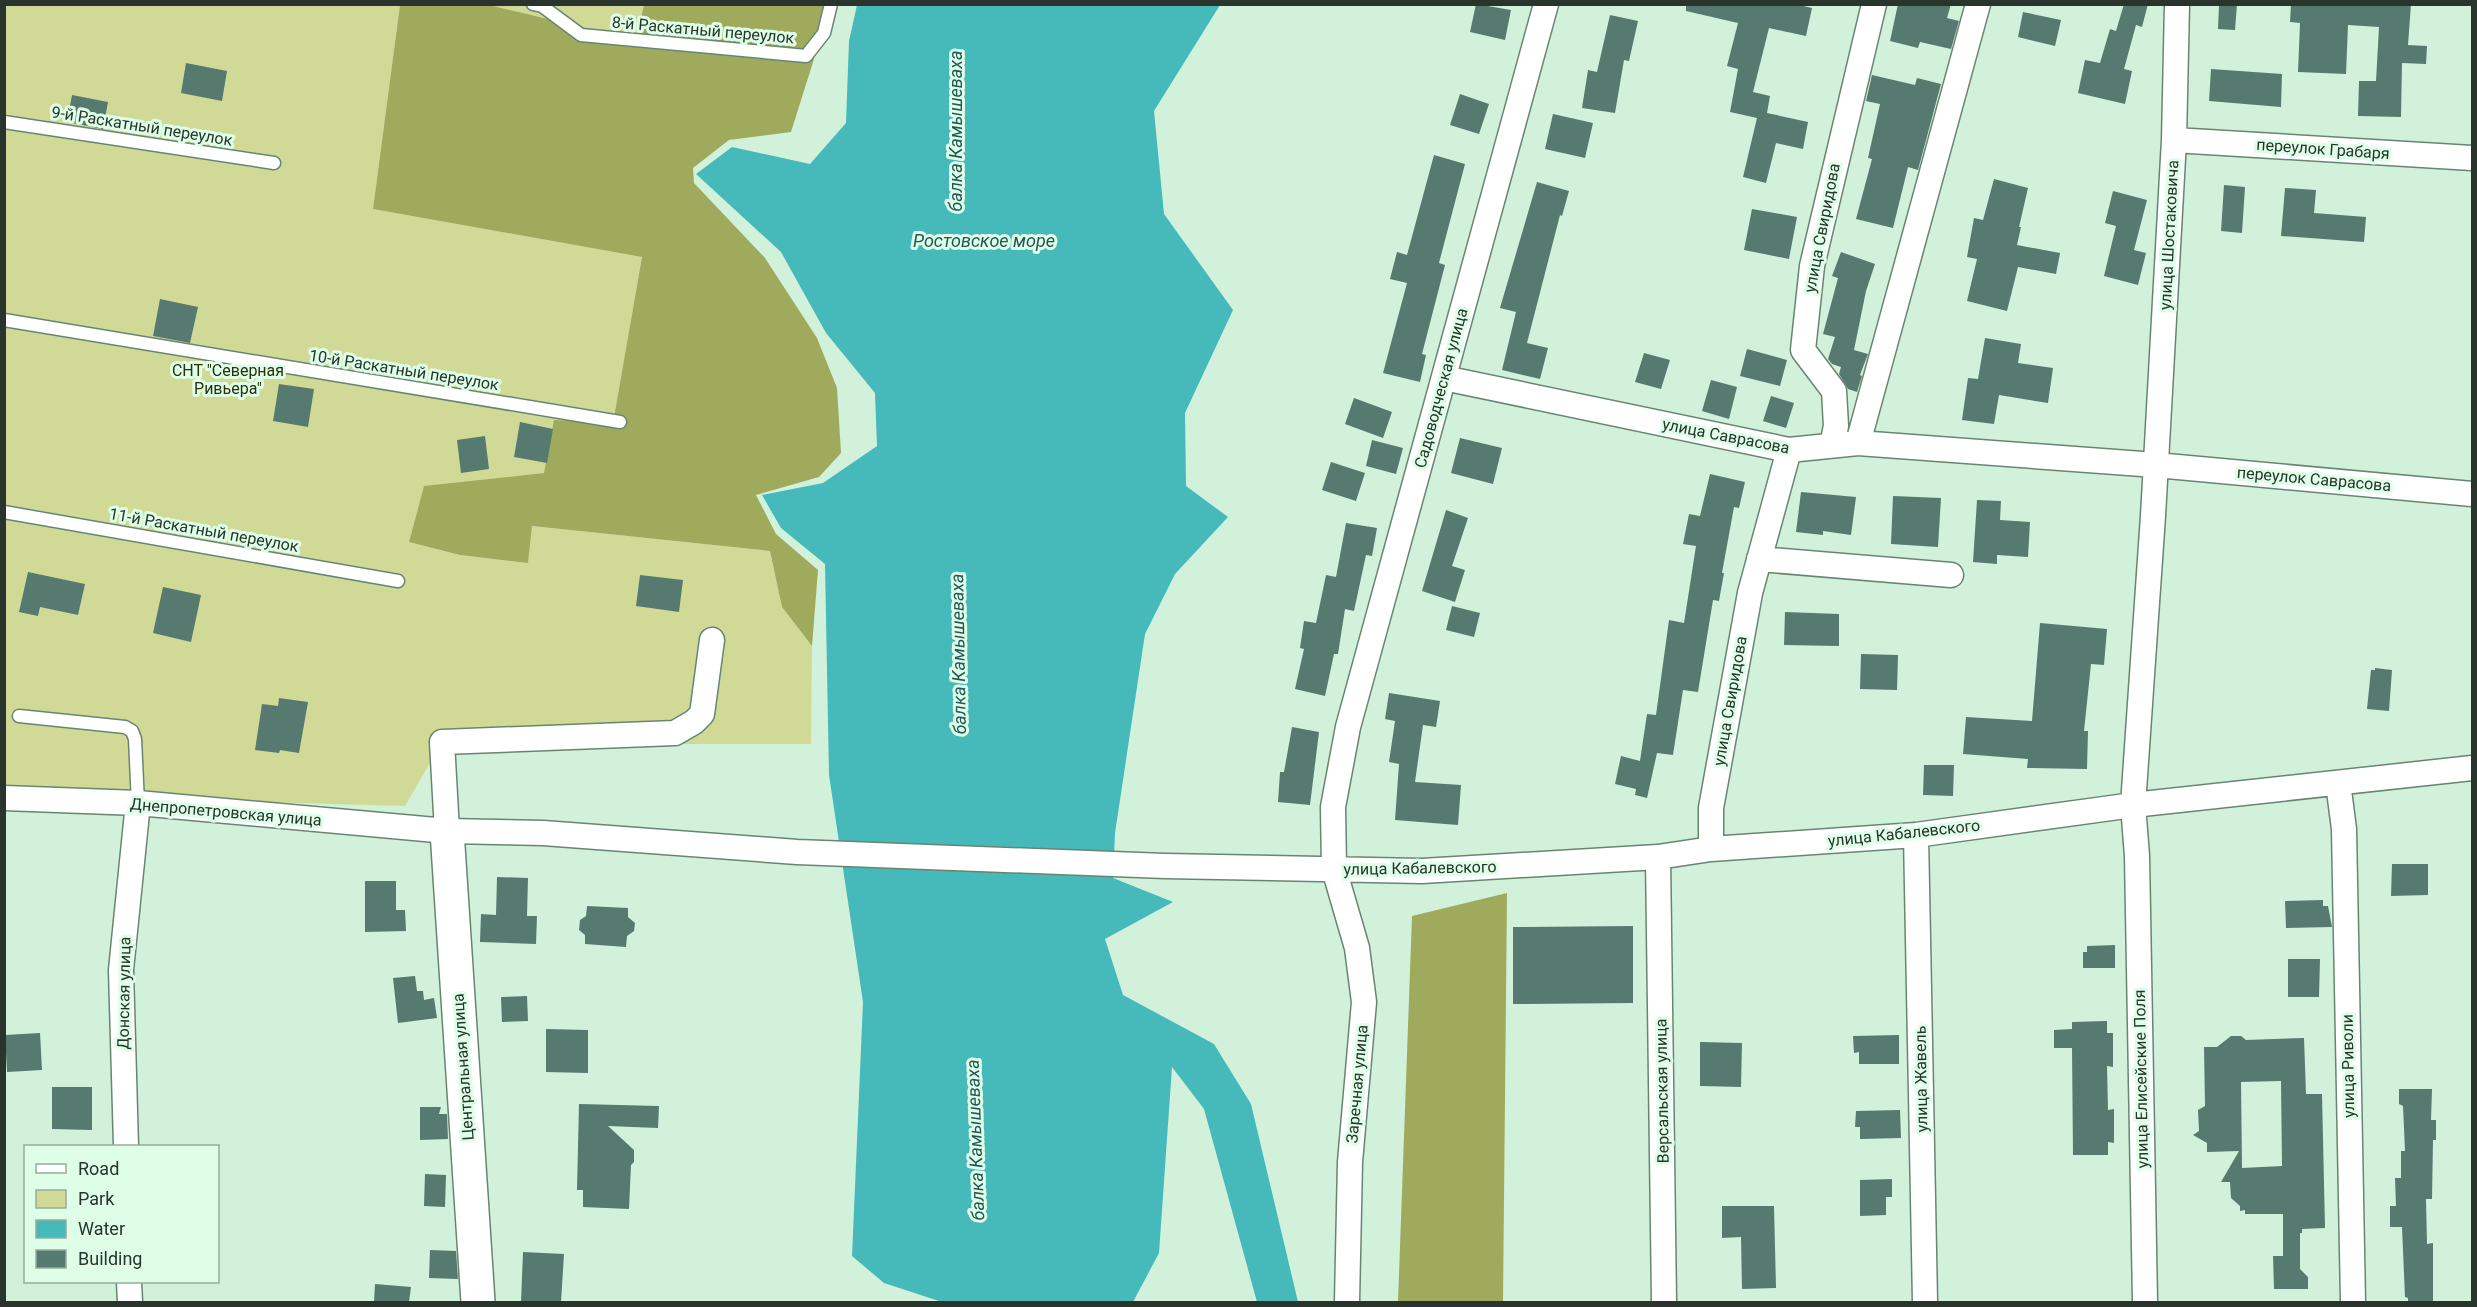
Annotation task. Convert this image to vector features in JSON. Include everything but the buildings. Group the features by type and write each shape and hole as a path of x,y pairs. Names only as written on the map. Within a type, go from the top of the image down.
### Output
{"street":[{"name":"Садоводческая улица","path":"1334,869 1333,807 1338,772 1351,715 1546,4"},
{"name":"улица Свиридова","path":"1832,446 1836,426 1834,391 1803,350 1812,266 1874,4"},
{"path":"1858,443 1978,4"},
{"name":"улица Шостаковича","path":"2133,805 2156,465 2174,140 2177,4"},
{"name":"переулок Грабаря","path":"2174,140 2472,158"},
{"name":"улица Саврасова","path":"1444,378 1789,450 1858,443 2156,465"},
{"name":"улица Свиридова","path":"1712,849 1711,808 1750,593 1789,450"},
{"name":"переулок Саврасова","path":"2156,465 2472,494"},
{"path":"1759,559 1951,575"},
{"path":"447,831 442,742 675,733 702,714 712,640"},
{"name":"улица Кабалевского","path":"797,852 1164,866 1422,871 1659,868 1712,849 1916,845 2133,805 2472,768"},
{"name":"улица Риволи","path":"2338,783 2344,829 2353,1302"},
{"name":"Днепропетровская улица","path":"4,798 138,803 447,831 543,833 797,852"},
{"name":"Донская улица","path":"126,1145 121,970 138,803"},
{"name":"улица Елисейские Поля","path":"2133,805 2137,856 2145,1302"},
{"name":"Центральная улица","path":"447,831 478,1302"},
{"name":"улица Жавель","path":"1916,845 1925,1302"},
{"name":"Версальская улица","path":"1659,868 1664,1302"},
{"name":"Заречная улица","path":"1334,869 1357,948 1364,1002 1350,1162 1347,1302"},
{"path":"129,1283 130,1302"}],"lane":[{"name":"8-й Раскатный переулок","path":"533,4 542,6 581,34 806,56 825,33 831,4"},
{"name":"9-й Раскатный переулок","path":"4,122 274,163"},
{"name":"10-й Раскатный переулок","path":"4,320 620,422"},
{"name":"11-й Раскатный переулок","path":"4,512 398,581"},
{"path":"19,716 125,727 132,731 135,739 138,803"}],"green space":[{"name":"СНТ \"Северная Ривьера\"","path":"5,5 400,5 373,209 642,257 613,423 554,421 545,473 424,487 409,542 460,555 528,563 531,526 770,551 782,607 812,646 811,744 441,744 405,806 5,795"},
{"path":"400,5 489,5 636,40 644,5 831,5 791,132 729,140 693,168 694,183 765,258 817,338 837,388 841,453 819,477 756,495 776,534 818,570 812,646 782,607 770,551 532,526 528,563 460,555 409,542 424,486 544,473 554,420 613,423 642,257 373,209"},
{"path":"489,5 644,5 636,40"},
{"path":"1507,893 1503,1302 1398,1302 1412,916"}],"water":[{"name":"Ростовское море","path":"857,5 1220,5 1154,111 1164,214 1233,310 1185,413 1186,486 1228,517 1175,574 1145,634 1115,833 1113,878 1173,902 1105,939 1123,995 1214,1044 1251,1104 1298,1302 1257,1302 1204,1109 1172,1067 1159,1253 1133,1302 942,1302 884,1283 852,1256 863,1002 829,775 825,564 781,528 762,495 823,483 877,446 875,393 826,333 781,252 696,174 732,147 810,164 846,123 849,41"}],"water label":[{"name":"балка Камышеваха","path":"955,131"},
{"name":"балка Камышеваха","path":"958,654"},
{"name":"балка Камышеваха","path":"975,1140"}]}
